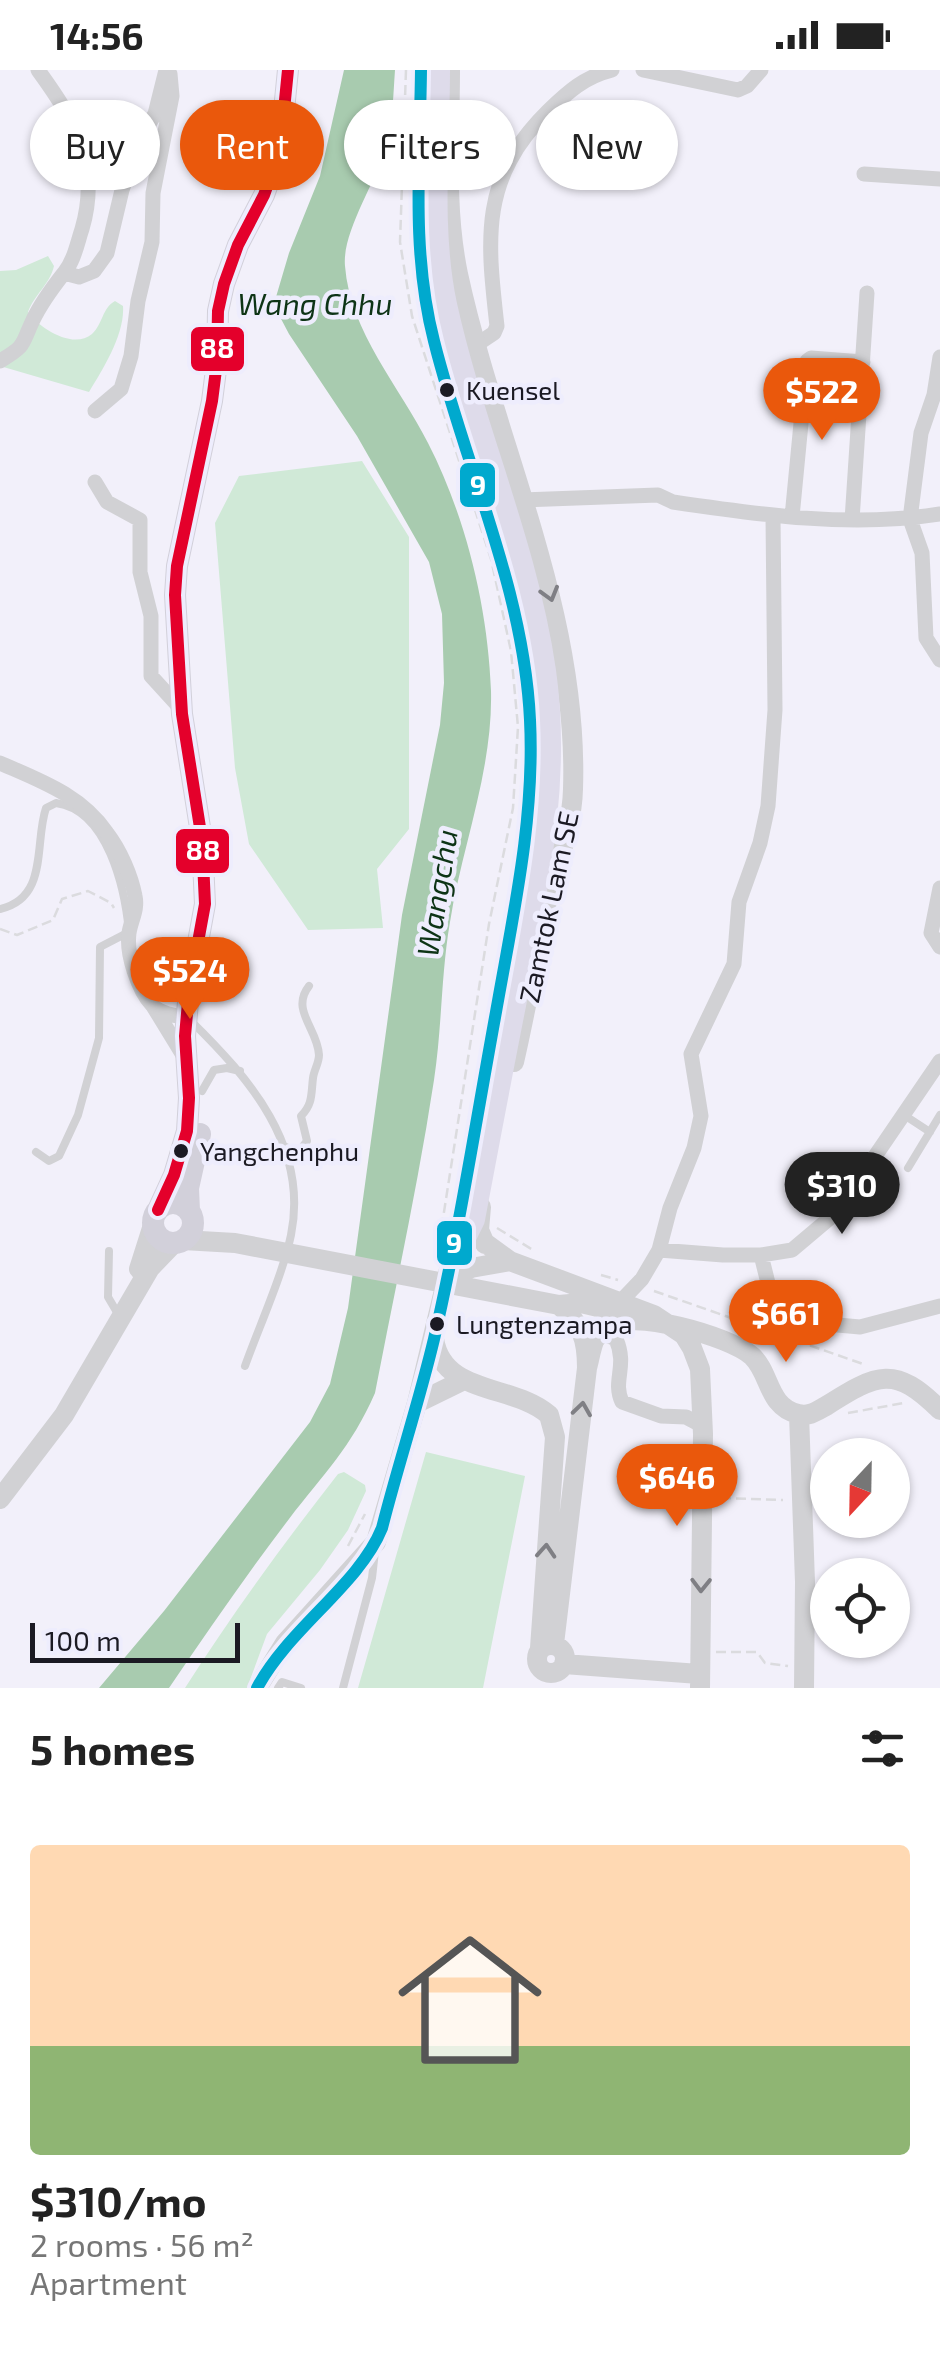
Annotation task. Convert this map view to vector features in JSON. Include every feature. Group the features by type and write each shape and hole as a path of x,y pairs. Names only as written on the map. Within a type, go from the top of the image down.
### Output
{"highway":[{"path":"421,70 418,230 427,306 510,596 526,674 530,719 526,841 446,1258"},
{"path":"436,70 435,229 442,304 528,596 542,672 548,765 547,802 534,890 475,1217 446,1258"}],"main road":[{"path":"120,1318 174,1175 186,1132 191,974 205,904 202,840 182,710 177,566 212,401 218,362 218,311 224,284 280,150 288,70"},
{"name":"Zamtok Lam SE","path":"450,70 449,218 458,272 558,624 571,728 574,791 565,848 547,902 531,990 475,1217"},
{"path":"0,1499 64,1416 158,1256 185,1228 188,1188 200,1134 202,1091 201,1052 188,1018"},
{"path":"155,1217 174,1203 185,1228"},
{"path":"155,1217 158,1236 185,1228 234,1243 559,1306 590,1304 646,1322"},
{"path":"475,1217 474,1233 510,1261"},
{"path":"257,1688 286,1644 376,1542 434,1339 446,1258 471,1268 510,1261 633,1288 684,1336 692,1348 701,1383 700,1672 549,1668"},
{"path":"559,1306 577,1321 585,1335 588,1368"},
{"path":"549,1668 588,1368 600,1330 612,1323 668,1323 749,1354 778,1404 799,1414 816,1412 865,1384 891,1379 916,1386 940,1410"},
{"path":"434,1339 444,1364 464,1380 543,1409 554,1428 549,1668"},
{"path":"701,1383 705,1365 716,1354 749,1354"},
{"path":"417,1404 464,1380"},
{"path":"799,1414 804,1688"},
{"path":"558,1616 568,1649 613,1671"}],"street":[{"path":"0,361 28,339 32,322 76,249 86,217 90,182 80,138 64,106 38,70"},
{"path":"64,272 80,277 94,271 107,253 122,190 141,137 155,114 167,70"},
{"path":"95,412 121,389 131,356 138,301 152,242 159,150 172,96 167,70"},
{"path":"476,345 494,333 497,326 490,269 490,226 498,184 509,160 542,117 571,89 591,76 612,70"},
{"path":"643,70 738,90 762,70"},
{"path":"864,174 940,179"},
{"path":"852,520 867,293"},
{"path":"940,357 934,395 921,432 910,519 922,553 926,638 940,660"},
{"path":"792,517 808,361 811,358 863,362"},
{"path":"95,482 106,502 140,520 140,572 151,616 151,676 182,710"},
{"path":"522,500 658,494 673,502 773,517 910,519 940,514"},
{"path":"633,1288 659,1250 670,1208 694,1148 701,1116 691,1054 734,964 739,902 768,806 775,710 773,517"},
{"path":"0,763 80,802 106,832 135,894 129,947 137,978 187,1062"},
{"path":"940,888 931,933 940,947"},
{"path":"152,1005 188,1018"},
{"path":"659,1250 761,1255 792,1250 838,1212 940,1061"},
{"path":"761,1255 768,1283 804,1322 860,1326 940,1306"},
{"path":"594,1343 604,1334 616,1339 623,1358 618,1394 622,1402 662,1416 686,1417 703,1426"}],"lane":[{"path":"0,908 15,905 32,883 40,860 42,819 46,808 56,803 67,804 101,836 124,886 129,932 100,946 99,1038 70,1136 59,1156 50,1161 36,1152"},
{"path":"286,1148 298,1153 307,1141 302,1116 310,1106 314,1072 320,1058 302,1008 301,1000 308,986"},
{"path":"188,1018 240,1071 266,1107 286,1148 294,1200 291,1235 245,1366"},
{"path":"202,1091 214,1070 240,1071"},
{"path":"902,1114 930,1132"},
{"path":"908,1168 940,1115"},
{"path":"109,1251 108,1297 120,1318"},
{"path":"343,1688 372,1578 376,1542"},
{"path":"278,1688 282,1682 302,1688"}],"path":[{"path":"406,70 400,242 412,316 490,559 511,650 518,727 513,808 490,924 446,1258"},
{"path":"0,930 17,935 53,920 62,900 88,891 111,903"},
{"path":"475,1217 540,1254"},
{"path":"596,1274 876,1368"},
{"path":"845,1414 900,1402 912,1405"},
{"path":"702,1488 719,1498 803,1501"},
{"path":"348,1545 365,1514"},
{"path":"700,1672 757,1652 765,1663 804,1666"}],"shaded area":[{"path":"48,256 54,266 52,272 28,312 48,330 66,338 84,338 96,330 111,304 115,301 123,306 117,339 89,392 0,366 0,271 16,270"},
{"path":"362,461 409,537 409,829 377,869 383,928 308,930 249,844 235,768 215,523 239,476"},
{"path":"426,1452 525,1476 483,1688 358,1688"},
{"path":"344,1472 365,1485 366,1491 348,1530 267,1634 247,1688 185,1688 278,1553 338,1474"}],"water":[{"name":"Wang Chhu","path":"344,70 395,70 393,100 344,100 344,190 368,190 348,239 345,266 356,314 428,443 464,532 480,596 489,660 487,750 455,893 434,1080 375,1393 346,1445 169,1688 99,1688 164,1611 310,1422 330,1384 348,1308 402,915 440,725 444,683 442,614 429,562 357,436 279,315 276,297 289,253 314,190 324,190 324,158"}],"transit line":[{"name":"88","path":"158,1210 187,1131 185,1036 205,904 202,840 182,714 177,566 212,401 218,311 224,284 280,150 288,70"},
{"name":"9","path":"257,1688 287,1646 357,1569 382,1528 443,1298 526,830 530,720 517,623 434,341 422,274 421,70"}],"place":[{"name":"Kuensel","path":"447,390"},
{"name":"Yangchenphu","path":"181,1151"},
{"name":"Lungtenzampa","path":"437,1324"}],"water label":[{"name":"Wangchu","path":"438,893"}]}
